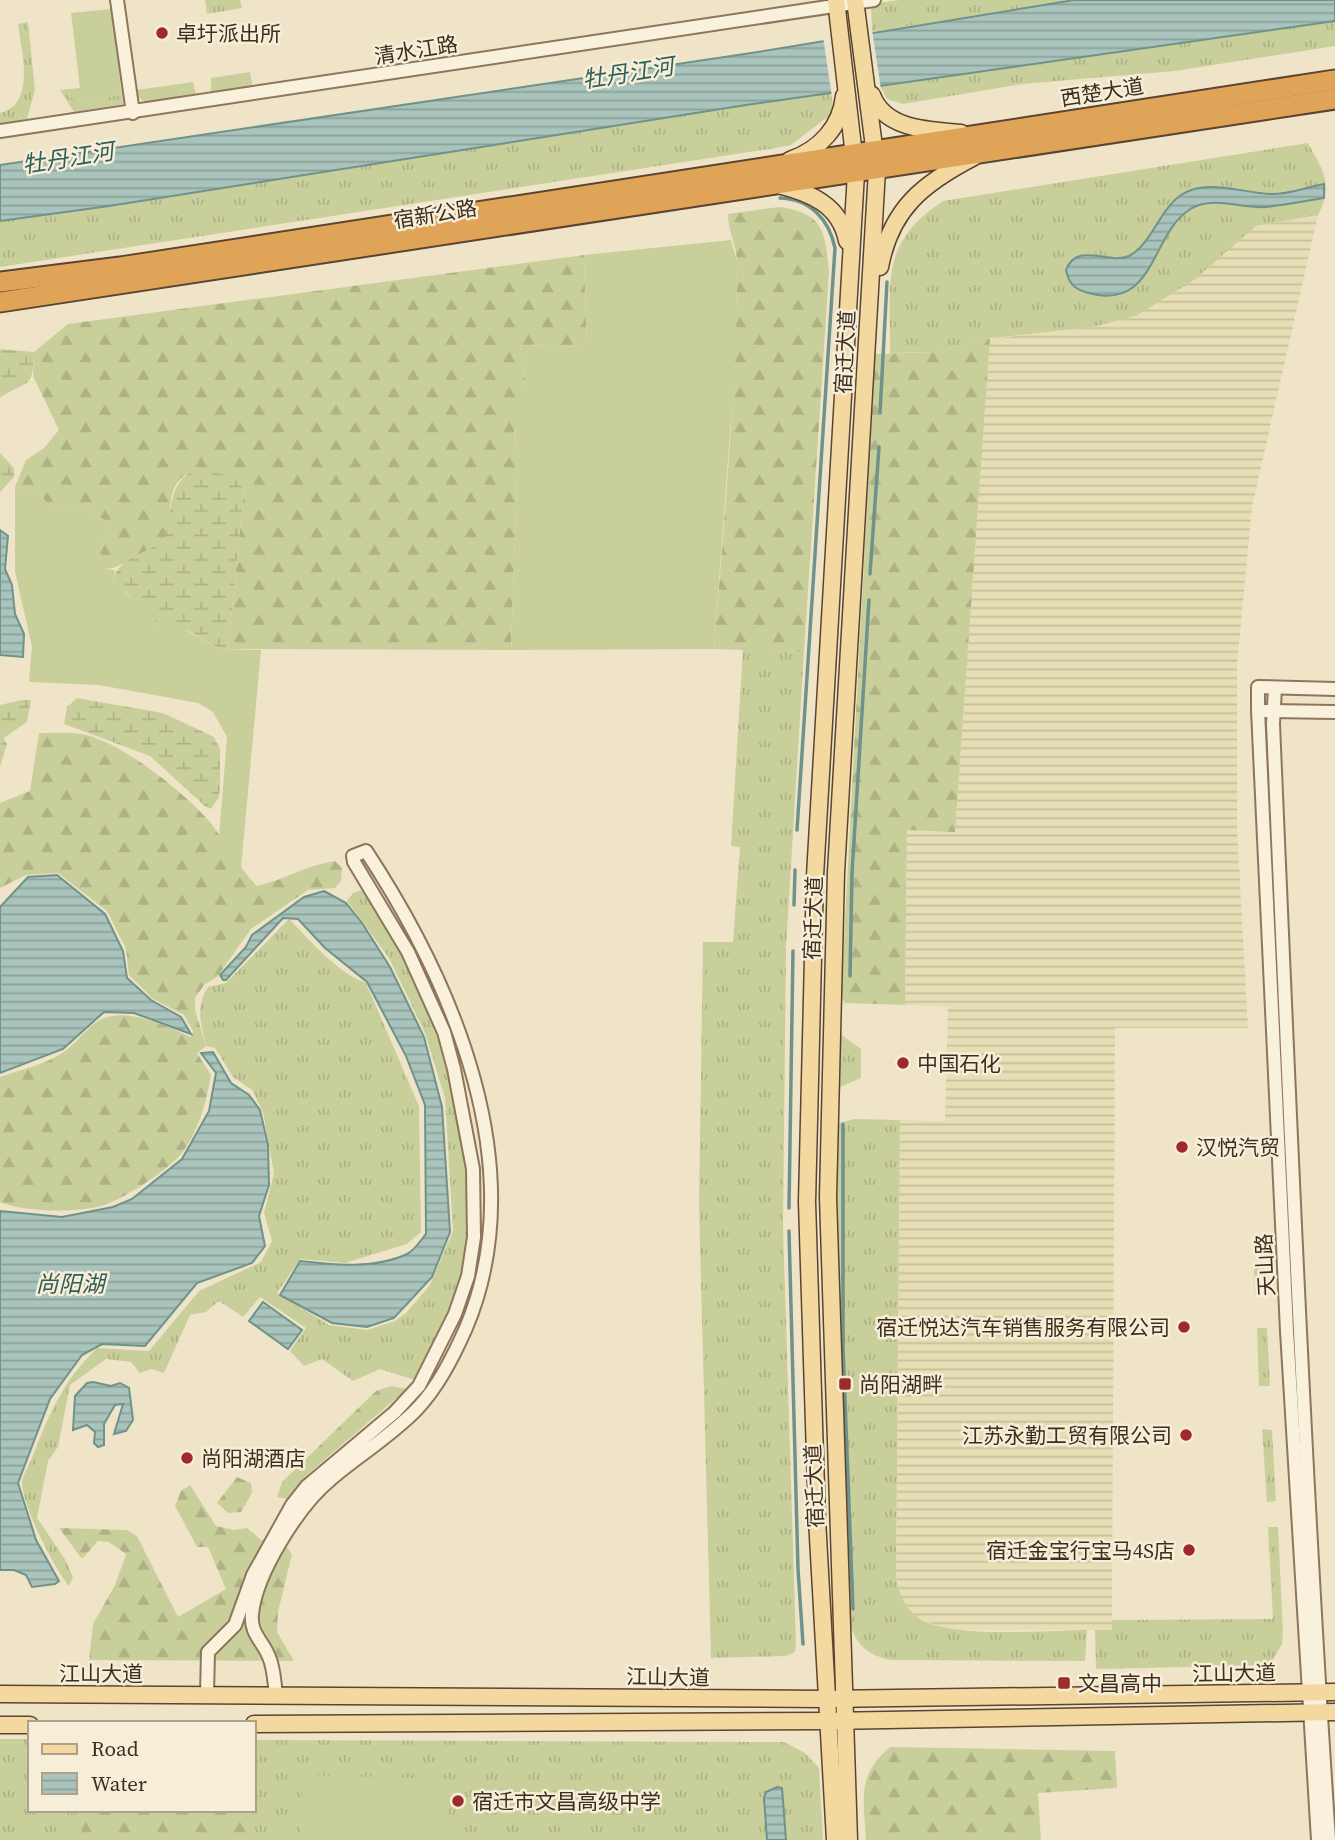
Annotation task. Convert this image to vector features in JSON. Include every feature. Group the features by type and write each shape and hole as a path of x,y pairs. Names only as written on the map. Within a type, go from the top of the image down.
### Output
{"highway":[{"name":"西楚大道","path":"875,149 1335,79"},
{"name":"西楚大道","path":"877,170 1335,99"},
{"name":"宿新公路","path":"0,282 120,267 875,149"},
{"name":"宿新公路","path":"0,302 877,170"}],"main road":[{"name":"宿迁大道","path":"834,1699 828,1121 836,872 877,170 856,4"},
{"name":"宿迁大道","path":"837,6 856,173 816,876 807,1202 834,1699 849,1840"},
{"path":"778,164 813,149 836,125 843,107 846,69"},
{"path":"867,82 874,102 892,119 926,130 974,134"},
{"path":"868,328 885,242 900,214 936,177 979,154"},
{"path":"775,185 797,190 828,205 845,228 851,258"},
{"name":"江山大道","path":"0,1694 276,1693 834,1699 1335,1692"},
{"name":"江山大道","path":"256,1724 836,1721 1321,1712"},
{"name":"宿迁大道","path":"835,1840 836,1721"},
{"path":"0,1725 28,1725"}],"street":[{"path":"117,0 132,113"},
{"path":"856,4 874,0"},
{"name":"清水江路","path":"0,131 856,4"},
{"name":"天山路","path":"1312,1692 1273,712 1275,688 1258,687 1312,1692 1321,1712 1329,1840"},
{"path":"1275,688 1335,688"},
{"path":"1258,710 1335,712"},
{"path":"207,1694 208,1652 235,1625 253,1575 292,1506 321,1472 395,1412 419,1385 455,1314 468,1276 474,1237 473,1169 454,1069 444,1032 412,962 354,862 353,856 366,851 395,895 428,956 466,1058 487,1151 490,1209 487,1249 473,1310 455,1353 434,1388 394,1431 318,1492 294,1521 269,1565 255,1603 252,1621 256,1639 269,1656 276,1693"},
{"name":"天山路","path":"1318,1840 1321,1712"}],"shaded area":[{"path":"1318,215 1252,507 1237,664 1237,828 1248,1028 1115,1028 1112,1630 947,1630 915,1616 901,1600 896,1579 900,1120 945,1121 948,1007 905,1005 907,829 955,831 990,339 1091,327 1136,316 1256,226"}],"green space":[{"path":"205,0 240,0 242,8 207,14"},
{"path":"899,0 1074,0 872,32 871,4"},
{"path":"111,9 122,95 78,101 60,90 80,88 71,13"},
{"path":"1335,21 1335,46 1175,71 1022,84 903,104 887,99 880,86"},
{"path":"28,22 35,90 27,119 0,125 0,113 12,108 23,88 23,61 18,24"},
{"path":"250,72 253,88 211,95 211,78"},
{"path":"193,82 196,95 193,97 147,104 137,96 136,90"},
{"path":"60,90 78,101 122,95 123,104 74,112"},
{"path":"831,92 834,112 791,145 0,267 0,221"},
{"path":"1308,143 1325,178 1325,195 1318,215 1256,226 1194,280 1136,316 1092,327 984,339 938,352 890,353 892,267 907,233 943,201"},
{"path":"779,207 814,219 826,245 829,272 804,652 714,649 729,458 736,314 737,259 728,214"},
{"path":"731,240 737,261 736,353 714,649 511,650 518,448 514,416 526,387 520,345 587,347 584,255"},
{"path":"584,255 587,347 520,345 526,387 514,432 518,448 511,650 228,649 244,489 212,475 191,473 183,477 176,485 171,499 168,531 161,544 119,566 101,569 100,551 112,524 88,511 48,504 36,491 15,487 26,460 44,448 59,430 33,376 34,352 68,324"},
{"path":"990,339 955,832 907,830 905,1005 845,1003 841,996 875,354 938,352"},
{"path":"0,349 34,352 30,379 0,398"},
{"path":"0,453 14,468 14,477 0,492"},
{"path":"193,471 228,476 244,489 228,649 220,649 189,631 156,625 142,606 113,580 126,562 163,542 174,493 184,477"},
{"path":"15,487 36,491 48,504 88,511 112,524 100,551 102,569 115,570 113,580 129,596 142,598 156,625 167,627 175,624 220,649 261,650 241,868 219,837 227,737 213,712 198,703 99,685 29,682 32,647 15,572"},
{"path":"743,649 804,652 786,947 783,1227 796,1642 795,1652 786,1656 711,1658 699,1205 703,942 733,942 740,847 731,846"},
{"path":"77,698 163,713 214,737 220,749 220,785 219,797 211,809 150,756 64,724 67,707"},
{"path":"31,700 27,722 4,738 7,744 0,767 0,705"},
{"path":"39,733 82,734 114,746 150,769 184,796 209,821 257,886 325,863 335,861 342,868 341,881 335,888 308,890 251,929 217,977 204,985 195,998 195,1010 206,1046 197,1053 211,1075 201,1116 193,1136 181,1154 132,1192 101,1206 78,1210 35,1210 0,1202 0,1077 58,1056 94,1024 108,1017 120,1015 145,1019 191,1037 193,1031 184,1015 153,999 129,975 126,949 107,911 58,873 26,875 0,888 0,803 30,791"},
{"path":"362,890 398,942 445,1049 465,1144 469,1229 459,1295 415,1380 380,1369 353,1381 322,1359 304,1366 290,1351 306,1328 260,1297 243,1317 219,1301 206,1312 190,1315 164,1373 151,1369 140,1373 131,1362 106,1359 70,1385 58,1447 48,1461 37,1518 65,1559 73,1577 69,1586 40,1537 22,1483 44,1427 66,1385 97,1348 149,1351 199,1291 261,1262 272,1241 264,1213 274,1173 263,1112 252,1090 233,1077 215,1048 206,1046 200,1009 208,987 226,983 289,919 334,964 366,983 419,1106 421,1232 407,1244 345,1263 300,1259 277,1293 329,1325 367,1330 395,1321 406,1313 430,1285 453,1231 445,1098 425,1033 389,958 347,901 353,893"},
{"path":"840,1034 861,1049 861,1078 837,1088 837,1035"},
{"path":"854,1119 900,1120 896,1579 900,1594 916,1616 949,1628 997,1632 1087,1630 1085,1661 891,1660 869,1652 859,1643 852,1630 849,1622 836,1310 836,1124"},
{"path":"1264,1266 1264,1295 1255,1295 1254,1267"},
{"path":"1257,1328 1267,1328 1270,1386 1259,1386"},
{"path":"391,1386 407,1389 308,1474 287,1499 277,1497 282,1482 376,1391"},
{"path":"1262,1429 1272,1430 1276,1501 1267,1502"},
{"path":"237,1477 251,1483 252,1493 241,1512 228,1513 217,1503"},
{"path":"190,1485 216,1526 234,1530 247,1528 261,1540 281,1540 292,1554 278,1612 277,1632 294,1661 89,1660 93,1624 115,1585 126,1554 109,1542 98,1541 82,1559 59,1528 127,1530 137,1536 178,1617 226,1589 208,1547 197,1547 175,1506 181,1491"},
{"path":"1268,1527 1278,1527 1283,1632 1282,1644 1270,1665 1096,1669 1095,1630 1112,1630 1112,1620 1273,1619"},
{"path":"0,1739 28,1739 28,1812 256,1812 256,1740 784,1742 805,1753 819,1768 823,1840 0,1840"},
{"path":"890,1747 1115,1751 1117,1788 1038,1793 1041,1840 866,1840 864,1789 872,1768"},
{"path":"303,1775 450,1779 448,1840 301,1840"},
{"path":"83,1812 254,1812 253,1840 18,1840 81,1837"}],"water":[{"name":"牡丹江河","path":"1074,0 1335,0 1335,21 746,105 0,221 0,165 758,52"},
{"path":"1324,184 1324,198 1266,207 1210,203 1192,208 1178,220 1167,235 1139,282 1126,292 1109,296 1085,292 1072,284 1066,270 1071,261 1085,255 1121,258 1137,251 1173,201 1191,190 1213,187 1277,194"},
{"path":"0,530 8,536 5,569 12,585 15,614 24,634 23,657 0,655"},
{"path":"57,875 105,914 123,951 127,978 151,1000 181,1017 191,1034 134,1013 104,1012 63,1049 0,1073 0,907 28,877"},
{"path":"324,891 346,903 390,967 424,1037 442,1107 450,1232 432,1277 394,1318 367,1327 332,1323 280,1295 300,1261 340,1264 382,1262 410,1253 426,1234 425,1105 406,1056 367,982 325,948 298,919 283,918 226,980 220,975 246,947 252,935 304,897"},
{"name":"尚阳湖","path":"213,1052 231,1083 249,1095 260,1110 268,1145 269,1185 259,1216 265,1246 252,1263 197,1283 145,1346 102,1344 82,1355 50,1399 18,1483 36,1540 59,1581 32,1587 26,1575 14,1570 0,1570 0,1211 62,1217 113,1207 132,1199 182,1159 209,1111 216,1073 201,1053"},
{"path":"263,1302 302,1330 288,1349 249,1321"},
{"path":"87,1383 111,1386 120,1383 129,1388 133,1420 126,1431 114,1434 123,1404 115,1405 104,1424 104,1445 98,1447 94,1443 95,1432 87,1425 73,1430 75,1396"},
{"path":"777,1787 782,1788 786,1840 767,1840 764,1798 766,1792"}],"pier":[{"path":"872,29 881,90 832,97 823,37"}],"waterway":[{"path":"780,198 800,202 817,212 828,228 835,248 797,830"},
{"path":"880,413 887,282"},
{"path":"870,574 879,447"},
{"path":"850,976 852,873 869,600"},
{"path":"794,905 795,870"},
{"path":"789,1208 793,951"},
{"path":"843,1124 843,1348 853,1609"},
{"path":"789,1231 798,1569 803,1644"}],"place":[{"name":"卓圩派出所","path":"162,33"},
{"name":"中国石化","path":"903,1063"},
{"name":"汉悦汽贸","path":"1182,1147"},
{"name":"宿迁悦达汽车销售服务有限公司","path":"1184,1327"},
{"name":"尚阳湖畔","path":"845,1384"},
{"name":"江苏永勤工贸有限公司","path":"1186,1435"},
{"name":"尚阳湖酒店","path":"187,1458"},
{"name":"宿迁金宝行宝马4S店","path":"1189,1550"},
{"name":"文昌高中","path":"1064,1683"},
{"name":"宿迁市文昌高级中学","path":"458,1801"}]}
